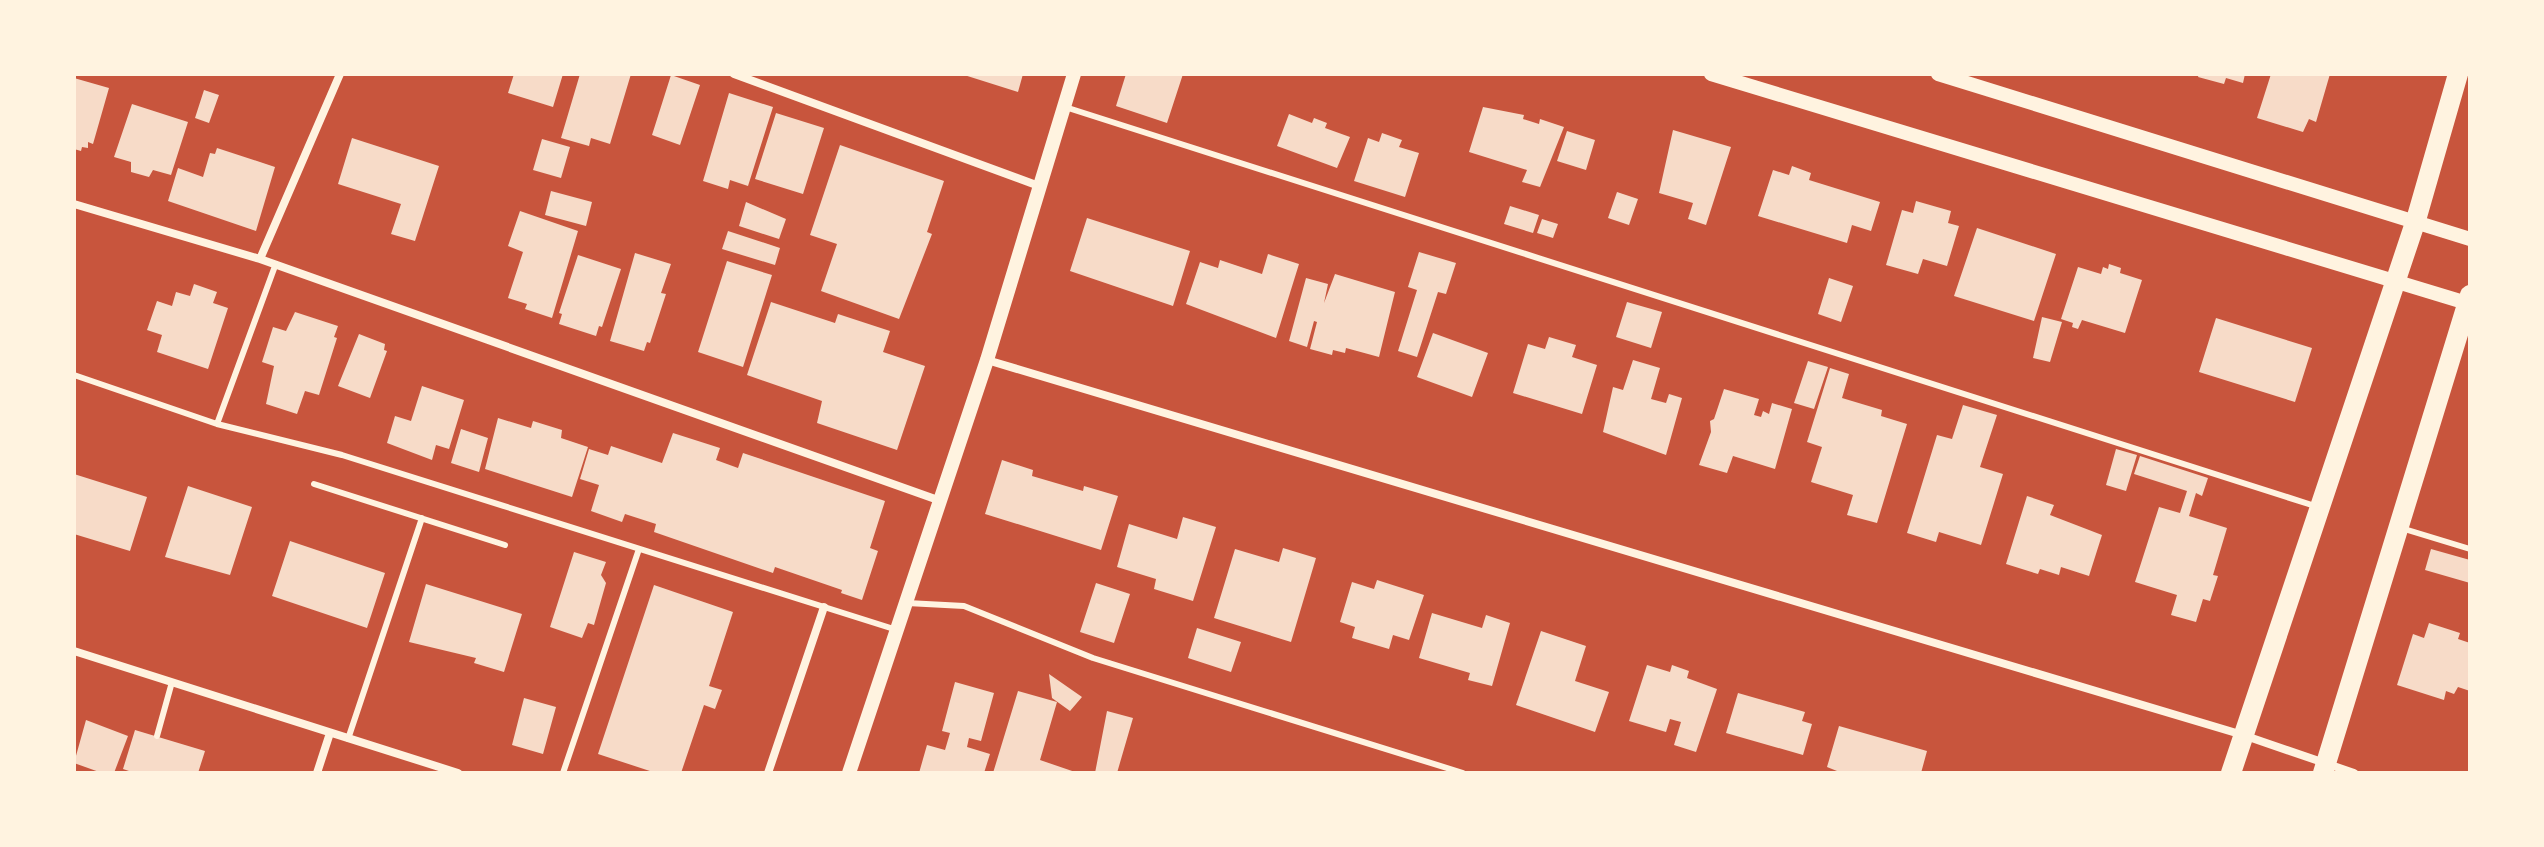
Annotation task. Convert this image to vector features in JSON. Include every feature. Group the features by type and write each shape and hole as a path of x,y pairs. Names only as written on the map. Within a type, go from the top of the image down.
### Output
{"main road":[{"path":"2231,773 2416,220 2458,74"},
{"path":"2324,769 2469,301"}],"street":[{"path":"260,259 340,74"},
{"path":"734,74 1039,186"},
{"path":"849,773 987,360 1074,74"},
{"path":"1711,74 2395,284 2469,301"},
{"path":"1938,74 2470,239"},
{"path":"74,204 260,259 938,500"},
{"path":"987,360 2243,735 2324,769 2354,773"},
{"path":"768,773 824,607"},
{"path":"74,651 458,773"},
{"path":"317,773 330,733"}],"lane":[{"path":"1064,107 2319,507"},
{"path":"217,424 275,266"},
{"path":"74,375 217,424 342,455 897,630"},
{"path":"314,484 505,545"},
{"path":"348,739 422,518"},
{"path":"2399,528 2470,549"},
{"path":"563,773 639,549"},
{"path":"907,603 964,606 1093,658 1463,773"},
{"path":"157,736 172,682"}],"building":[{"path":"514,74 563,74 553,107 508,93"},
{"path":"580,74 631,74 610,144 591,138 589,146 561,138"},
{"path":"961,74 1023,74 1018,92"},
{"path":"1126,74 1183,74 1167,123 1116,106"},
{"path":"2199,74 2245,74 2243,83 2226,78 2224,84 2198,77"},
{"path":"2271,74 2330,74 2316,122 2309,119 2303,132 2257,118"},
{"path":"671,75 700,85 680,145 652,135"},
{"path":"74,78 109,88 93,144 88,142 88,148 82,147 81,151 74,149"},
{"path":"204,90 219,95 209,123 195,118"},
{"path":"729,93 773,107 748,186 730,180 728,189 703,181"},
{"path":"132,104 188,122 171,175 153,170 149,177 131,172 131,162 114,157"},
{"path":"1483,107 1524,115 1523,119 1539,124 1540,119 1564,127 1540,187 1522,182 1527,170 1469,152"},
{"path":"776,113 824,128 803,194 755,179"},
{"path":"1289,114 1312,123 1314,118 1327,123 1325,128 1350,137 1337,168 1277,146"},
{"path":"1673,130 1731,147 1706,225 1688,219 1693,203 1659,193"},
{"path":"1567,131 1595,140 1586,170 1557,161"},
{"path":"1382,133 1402,140 1399,147 1419,153 1405,197 1354,181 1368,138 1379,142"},
{"path":"352,138 439,166 415,241 391,234 401,204 338,184"},
{"path":"542,139 570,147 561,178 533,170"},
{"path":"840,145 944,181 927,232 932,234 899,319 821,291 837,244 810,235"},
{"path":"217,148 275,167 256,231 168,201 178,168 203,177 210,153 215,154"},
{"path":"1792,166 1811,173 1809,180 1880,202 1871,231 1852,225 1847,243 1758,216 1773,170 1789,175"},
{"path":"551,191 592,202 586,226 545,215"},
{"path":"1617,192 1638,199 1629,225 1608,218"},
{"path":"1916,201 1951,211 1948,223 1959,226 1947,266 1923,259 1918,274 1886,265 1902,210 1913,213"},
{"path":"746,202 786,219 779,239 739,226"},
{"path":"1510,206 1539,215 1533,233 1504,224"},
{"path":"520,211 578,231 552,318 525,309 527,304 508,298 523,252 508,246"},
{"path":"1087,218 1190,251 1173,306 1070,271"},
{"path":"1542,219 1558,224 1553,238 1537,233"},
{"path":"1977,228 2056,254 2034,321 1954,296"},
{"path":"728,231 780,248 775,265 722,249"},
{"path":"1419,252 1456,263 1446,294 1438,292 1417,357 1398,351 1417,290 1408,287"},
{"path":"635,253 671,264 661,293 666,294 650,343 647,342 644,351 610,341"},
{"path":"1268,254 1299,264 1276,338 1186,304 1200,262 1218,268 1220,260 1262,274"},
{"path":"578,255 621,269 602,327 599,326 596,336 559,324 562,314 559,313"},
{"path":"727,261 772,275 743,367 698,352"},
{"path":"2109,264 2121,268 2120,273 2142,280 2125,333 2082,320 2078,329 2072,327 2073,323 2061,319 2078,267 2101,274 2103,267 2108,269"},
{"path":"1335,274 1395,292 1379,357 1346,348 1345,353 1333,350 1332,355 1310,349 1317,322 1314,321 1307,347 1289,341 1306,278 1328,284 1324,303"},
{"path":"1829,278 1853,286 1841,322 1818,314"},
{"path":"194,284 217,292 213,303 228,308 208,369 157,352 162,335 147,330 157,301 172,306 176,292 190,296"},
{"path":"771,302 835,323 838,314 890,331 883,352 925,366 897,450 817,423 822,401 747,375"},
{"path":"1627,302 1662,312 1651,348 1616,337"},
{"path":"295,312 338,326 319,395 305,391 297,414 266,404 274,366 262,362 273,327 286,331"},
{"path":"2042,317 2062,322 2050,362 2033,358"},
{"path":"2216,318 2312,348 2295,402 2199,372"},
{"path":"1433,333 1488,353 1472,397 1417,377"},
{"path":"359,334 385,344 384,350 387,351 370,398 338,386"},
{"path":"1549,337 1576,345 1572,357 1597,365 1582,414 1513,393 1528,344 1545,349"},
{"path":"1633,360 1660,368 1651,399 1666,403 1669,394 1682,398 1666,455 1603,432 1613,387 1623,390"},
{"path":"1808,361 1828,367 1814,409 1794,403"},
{"path":"1830,368 1849,374 1842,398 1882,410 1881,416 1907,424 1877,523 1847,515 1853,495 1811,482 1822,447 1807,442"},
{"path":"422,386 464,400 449,449 436,445 432,460 387,443 395,416 411,421"},
{"path":"1724,389 1759,399 1754,415 1761,417 1763,411 1769,414 1772,403 1792,409 1775,469 1733,456 1727,473 1699,465 1711,432 1710,421 1714,419"},
{"path":"1963,405 1997,415 1980,467 2003,474 1981,545 1939,532 1936,542 1907,533 1937,435 1952,439"},
{"path":"498,418 531,428 533,421 562,430 561,438 588,447 572,497 485,469"},
{"path":"461,429 488,438 479,472 451,463"},
{"path":"673,433 720,448 716,460 738,468 743,453 885,501 870,548 878,551 862,600 775,567 773,573 654,532 656,524 625,514 622,522 591,511 599,485 580,479 589,449 608,455 611,446 662,463"},
{"path":"2116,449 2137,455 2126,491 2106,485"},
{"path":"2140,456 2208,478 2202,496 2196,493 2189,516 2227,528 2213,575 2218,576 2210,601 2203,599 2196,622 2171,615 2177,595 2135,582 2159,507 2180,513 2187,491 2134,474"},
{"path":"1002,460 1033,470 1032,476 1083,491 1084,486 1118,496 1101,550 985,514"},
{"path":"74,474 147,497 130,551 74,534"},
{"path":"188,486 252,507 230,575 165,557"},
{"path":"2027,496 2054,505 2050,515 2102,535 2089,576 2061,567 2059,575 2040,569 2038,574 2006,564"},
{"path":"1183,517 1216,527 1193,601 1154,589 1156,579 1117,567 1129,524 1177,539"},
{"path":"290,541 385,573 367,628 272,596"},
{"path":"1283,548 1316,558 1291,642 1214,618 1235,549 1279,562"},
{"path":"2431,549 2470,560 2470,583 2425,570"},
{"path":"574,552 606,562 601,575 606,583 594,625 588,623 582,638 550,627"},
{"path":"1377,580 1424,595 1409,640 1393,635 1389,649 1352,638 1355,627 1340,622 1352,582 1374,589"},
{"path":"1096,583 1130,594 1114,643 1080,632"},
{"path":"426,584 522,614 504,672 474,663 476,658 409,642"},
{"path":"654,585 733,612 709,686 722,690 715,709 704,705 681,773 656,773 598,754"},
{"path":"1432,613 1482,628 1486,615 1510,623 1492,686 1468,680 1470,673 1419,658"},
{"path":"2429,623 2460,633 2458,639 2470,643 2470,691 2458,687 2454,694 2446,691 2444,700 2397,685 2413,634 2424,638"},
{"path":"1197,628 1241,642 1231,672 1188,658"},
{"path":"1541,631 1586,646 1575,681 1609,692 1595,732 1516,705"},
{"path":"1647,665 1670,672 1672,665 1689,671 1687,678 1717,689 1696,752 1674,745 1681,722 1670,719 1666,732 1629,721"},
{"path":"1049,674 1082,697 1070,711 1052,698"},
{"path":"955,682 994,693 981,741 969,738 967,747 990,754 984,773 919,773 927,745 945,750 950,733 942,731"},
{"path":"1018,691 1057,702 1040,760 1078,773 993,773"},
{"path":"1738,693 1805,712 1802,721 1812,724 1803,755 1726,733"},
{"path":"524,698 556,707 543,754 512,745"},
{"path":"1107,711 1133,718 1117,773 1095,773"},
{"path":"86,720 128,736 114,773 102,773 74,763"},
{"path":"1839,726 1927,751 1921,773 1842,773 1827,767"},
{"path":"135,730 205,751 198,773 135,773 123,769"}]}
